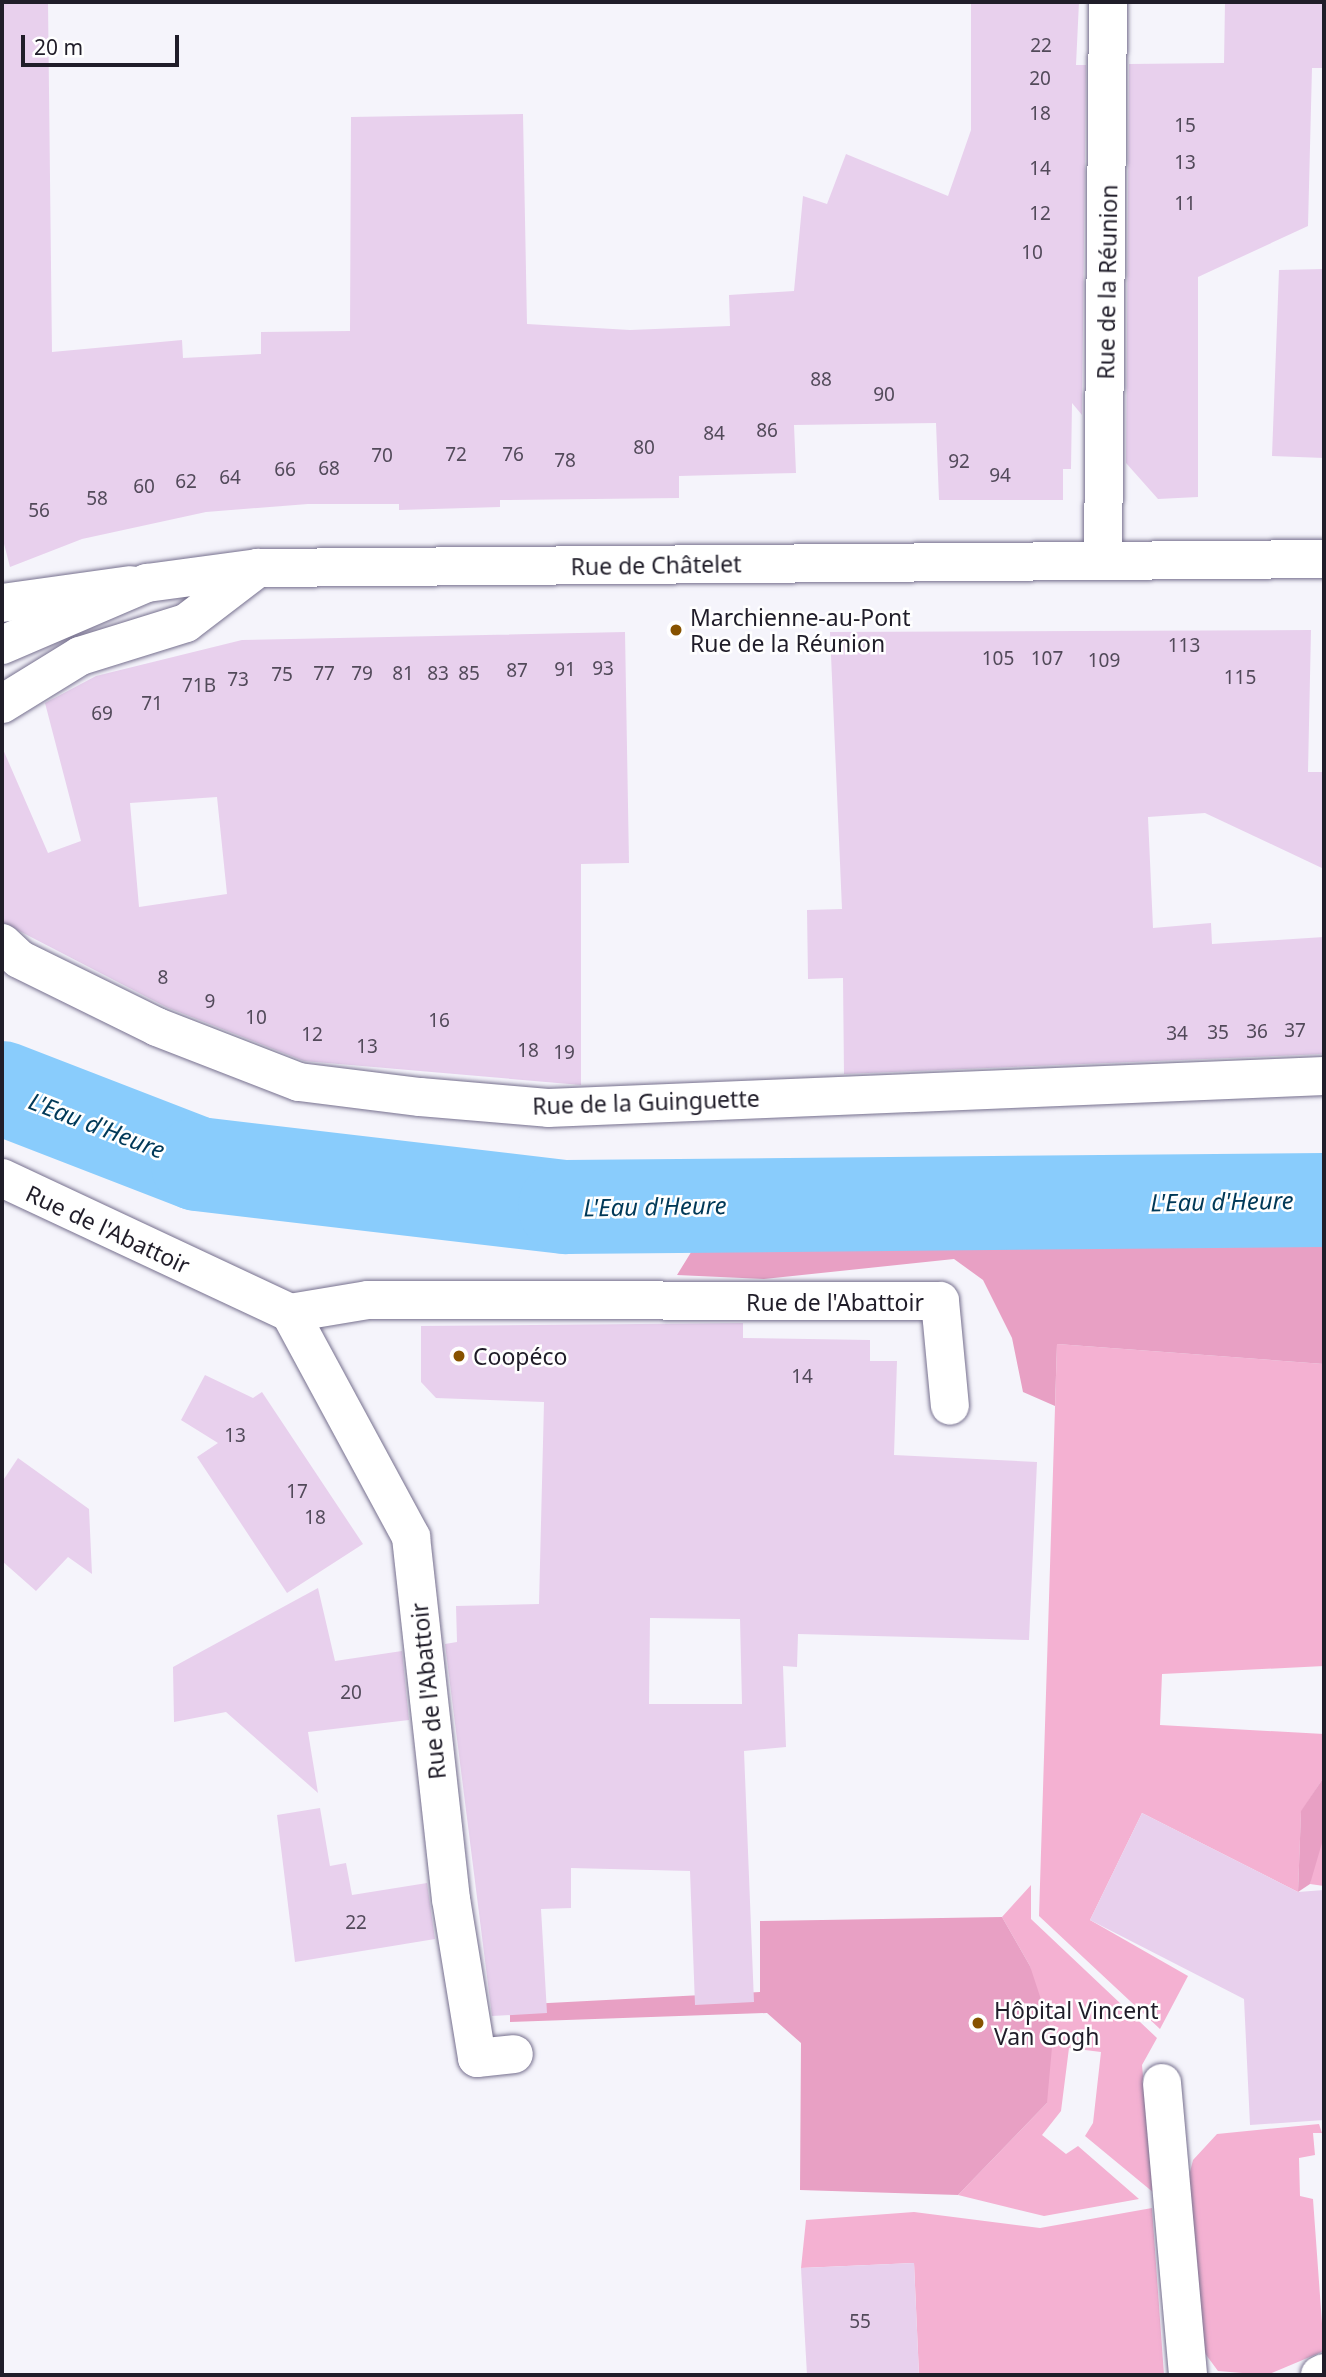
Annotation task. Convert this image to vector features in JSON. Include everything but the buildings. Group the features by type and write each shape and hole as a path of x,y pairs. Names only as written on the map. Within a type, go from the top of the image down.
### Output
{"street":[{"name":"Rue de la Réunion","path":"1102,561 1108,2"},
{"name":"Rue de Châtelet","path":"2,645 147,583 258,568 1324,559"},
{"path":"2,704 80,656 186,623 258,568"},
{"path":"2,603 147,583"},
{"name":"Rue de la Guinguette","path":"2,943 19,959 158,1027 299,1082 420,1097 548,1108 1324,1076"},
{"name":"Rue de l'Abattoir","path":"2,1178 290,1313 368,1300 940,1301 950,1406"},
{"name":"Rue de l'Abattoir","path":"290,1313 411,1537 451,1899 477,2058 514,2054"},
{"path":"1162,2083 1188,2375"}],"shaded area":[{"path":"1055,1229 1324,1241 1324,1364 1057,1344 1055,1406 1023,1392 1012,1338 983,1280 954,1259 764,1279 677,1275 698,1241"},
{"path":"1057,1344 1324,1364 1324,1666 1162,1674 1160,1725 1324,1734 1324,1777 1301,1812 1298,1892 1142,1813 1090,1920 1188,1976 1160,2029 1039,1916"},
{"path":"1324,1777 1324,1836 1310,1884 1298,1892 1301,1811"},
{"path":"1324,1836 1324,1886 1310,1884 1314,1853"},
{"path":"1031,1885 1031,1919 1157,2038 1142,2065 1154,2193 1085,2136 1093,2123 1101,2052 1069,2048 1061,2111 1042,2135 1066,2154 1078,2146 1139,2199 1044,2216 958,2195 1047,2103 1030,1966 1002,1917"},
{"path":"1002,1917 1030,1966 1053,2036 1047,2103 958,2195 800,2190 801,2043 767,2013 510,2022 510,2005 760,1992 760,1921"},
{"path":"1319,2124 1322,2133 1313,2133 1315,2155 1299,2158 1300,2196 1313,2199 1324,2351 1267,2375 1218,2371 1204,2352 1187,2184 1193,2160 1217,2134"},
{"path":"1152,2208 1164,2375 919,2375 914,2263 801,2268 806,2220 914,2212 1040,2228"}],"waterway":[{"name":"L'Eau d'Heure","path":"2,1088 198,1164 565,1207 1324,1200"}],"place":[{"name":"Marchienne-au-Pont Rue de la Réunion","path":"676,630"},
{"name":"Coopéco","path":"459,1356"},
{"name":"Hôpital Vincent Van Gogh","path":"978,2023"}]}
